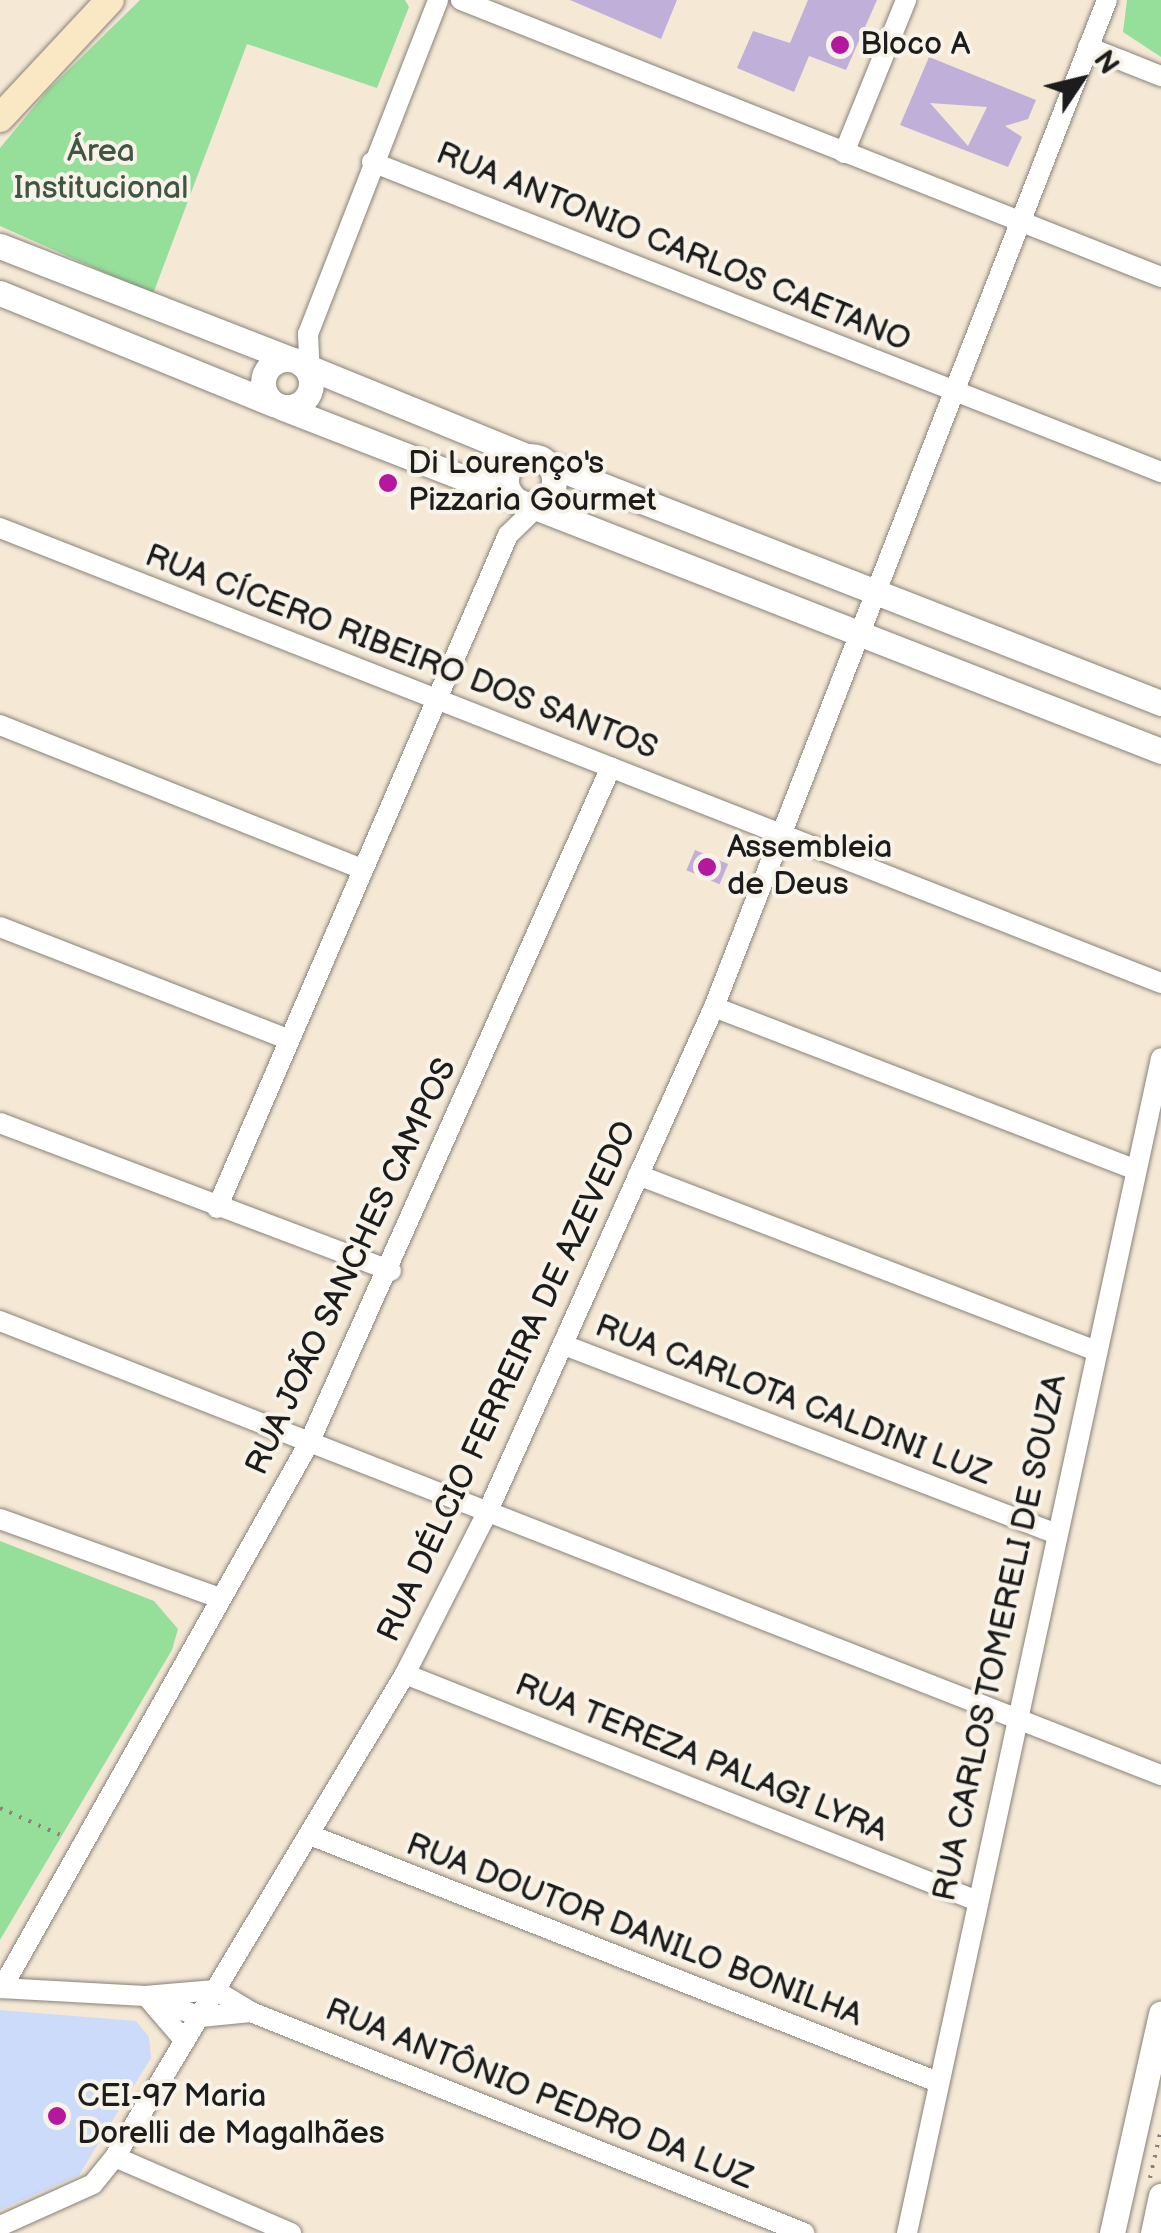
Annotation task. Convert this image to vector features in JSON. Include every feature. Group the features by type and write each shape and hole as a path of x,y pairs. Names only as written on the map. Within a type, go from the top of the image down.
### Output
{"main road":[{"path":"0,118 110,0"}],"street":[{"path":"277,405 263,386 295,365 438,0"},
{"path":"460,0 1161,277"},
{"path":"844,152 906,0"},
{"name":"RUA DÉLCIO FERREIRA DE AZEVEDO","path":"0,2226 93,2184 115,2156 405,1674 488,1511 714,1006 1106,0"},
{"path":"1088,47 1161,76"},
{"name":"RUA ANTONIO CARLOS CAETANO","path":"372,162 1161,472"},
{"path":"0,246 1161,703"},
{"path":"0,293 1161,751"},
{"path":"277,405 306,398 295,365"},
{"path":"508,535 522,497 554,482 538,460"},
{"path":"217,1208 508,535 522,497 512,463 538,460"},
{"name":"RUA CÍCERO RIBEIRO DOS SANTOS","path":"0,528 1161,983"},
{"path":"0,726 361,869"},
{"name":"RUA JOÃO SANCHES CAMPOS","path":"1,1988 309,1443 391,1271 611,767"},
{"path":"0,927 288,1039"},
{"path":"714,1006 1134,1169"},
{"name":"RUA CARLOS TOMERELI DE SOUZA","path":"907,2233 974,1900 1019,1717 1094,1350 1161,1058"},
{"path":"0,1123 391,1271"},
{"path":"638,1175 1094,1350"},
{"path":"0,1321 1161,1775"},
{"name":"RUA CARLOTA CALDINI LUZ","path":"564,1345 1057,1534"},
{"path":"0,1519 220,1598"},
{"name":"RUA TEREZA PALAGI LYRA","path":"405,1674 974,1900"},
{"name":"RUA DOUTOR DANILO BONILHA","path":"310,1835 936,2082"},
{"path":"229,1968 251,2012"},
{"name":"RUA ANTÔNIO PEDRO DA LUZ","path":"1,1988 145,1996 215,1990 251,2012 804,2233"},
{"path":"145,1996 185,2041"},
{"name":"RUA ANTÔNIO PEDRO DA LUZ","path":"145,1996 200,2016 251,2012"},
{"path":"1112,2233 1161,2014"},
{"path":"115,2156 291,2233"},
{"path":"1153,2233 1161,2196"}],"path":[{"path":"0,1808 81,1844"}],"shaded area":[{"name":"CEI-97 Maria Dorelli de Magalhães","path":"0,2010 136,2021 149,2037 151,2058 79,2175 0,2210"}],"green space":[{"name":"Área Institucional","path":"140,0 405,0 409,7 377,88 247,44 153,294 0,226 0,148 48,90"},
{"path":"1127,0 1161,0 1161,57 1123,32"},
{"path":"0,1541 154,1601 178,1629 172,1650 0,1940"}],"building":[{"path":"570,0 677,0 661,39"},
{"name":"Bloco A","path":"808,0 877,0 846,70 809,56 794,92 737,68 753,31 790,43"},
{"path":"929,57 1036,100 1028,119 1005,126 1022,137 1008,167 900,125","holes":["930,103 987,107 968,146"]},
{"name":"Assembleia de Deus","path":"695,850 728,864 720,884 686,870"}],"place":[{"name":"Bloco A","path":"840,45"},
{"name":"Di Lourenço's Pizzaria Gourmet","path":"388,483"},
{"name":"Assembleia de Deus","path":"707,867"},
{"name":"CEI-97 Maria Dorelli de Magalhães","path":"57,2116"}]}
